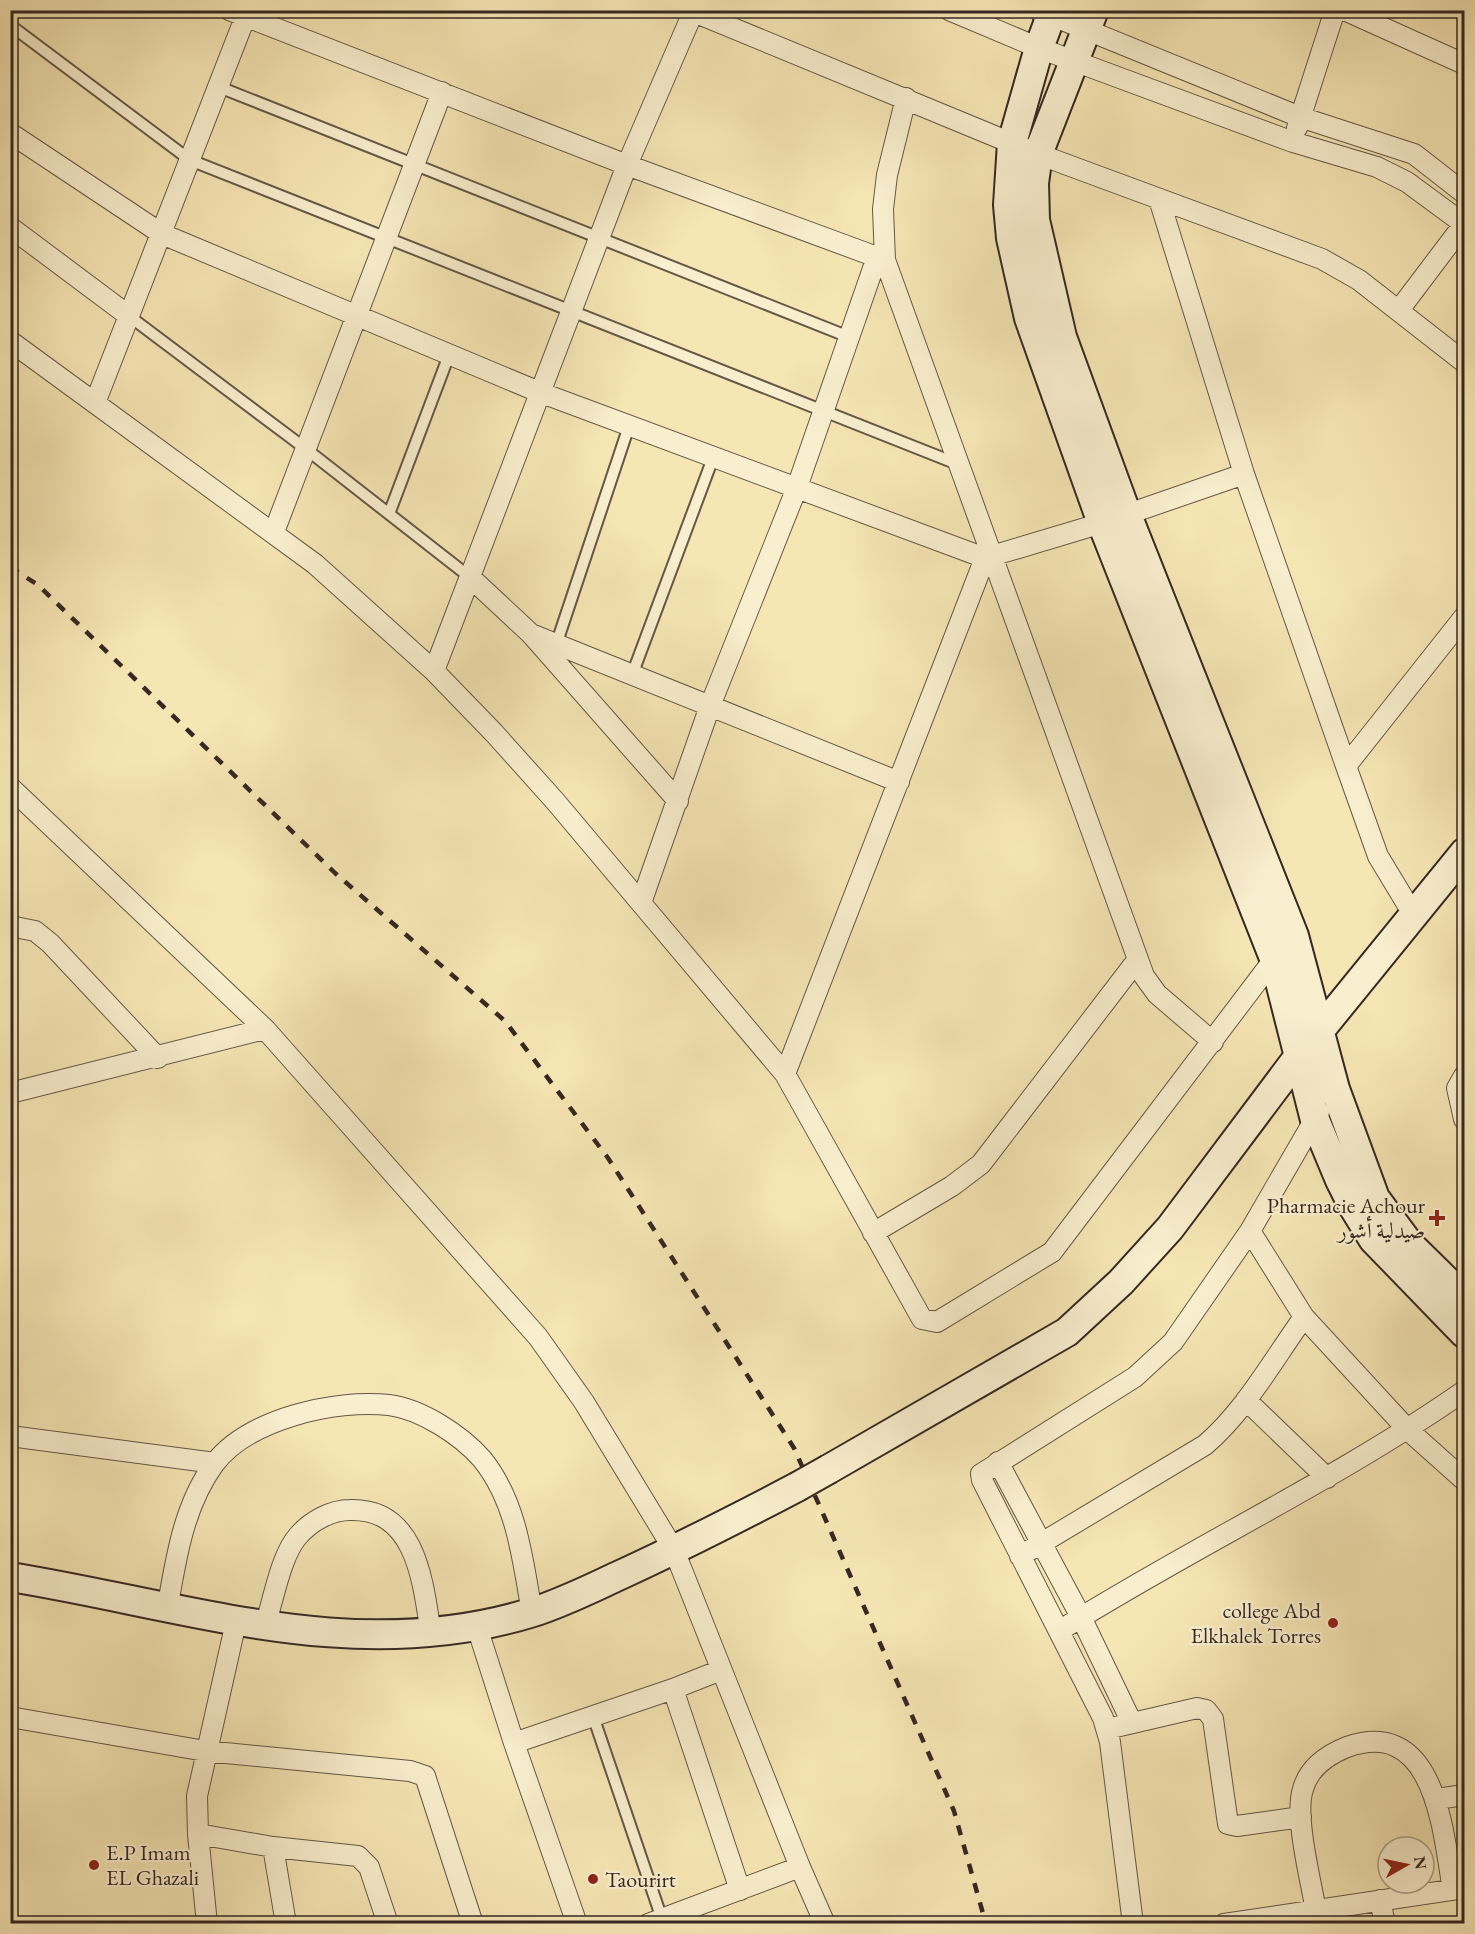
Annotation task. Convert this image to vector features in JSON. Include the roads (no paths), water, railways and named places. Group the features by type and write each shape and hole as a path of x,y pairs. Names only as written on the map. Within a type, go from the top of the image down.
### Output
{"street":[{"path":"949,10 1039,48 1293,142 1393,174 1464,224 1400,310"},
{"path":"1293,142 1335,10"},
{"path":"1344,10 1464,64"},
{"path":"434,671 598,238 692,11 1025,148 1322,260 1359,280 1464,362"},
{"path":"1464,193 1414,153 1300,117 1090,21 1047,12 1039,48 1025,148 1034,183 1035,219 1044,268 1114,519 1274,958 1315,1120 1354,1208 1373,1239 1464,1333"},
{"path":"95,403 219,87 241,13 627,165 881,258 960,465 989,557 1144,976 1157,994 1213,1042"},
{"path":"1025,148 1075,61 1090,21"},
{"path":"274,532 442,92"},
{"path":"640,903 710,706 796,490 849,338 881,258 882,208 887,175 906,98"},
{"path":"10,134 162,234 538,392 796,490 989,557 1114,519 1244,474"},
{"path":"1159,199 1244,474 1346,766 1378,856 1413,914"},
{"path":"10,227 129,316"},
{"path":"10,341 274,532 315,564 434,671 555,801 785,1074 922,1319 937,1322 1052,1252 1213,1042 1274,958 1294,936"},
{"path":"1114,519 1294,936 1335,1089 1375,1198 1410,1245 1464,1298"},
{"path":"785,1074 989,557"},
{"path":"471,578 531,634 678,801"},
{"path":"1346,766 1464,617"},
{"path":"531,634 899,782"},
{"path":"10,788 265,1029 538,1337 584,1402 675,1550 800,1867 825,1923"},
{"path":"10,1576 167,1610 236,1622 342,1633 431,1634 477,1627 532,1613 675,1550 829,1469 1043,1346 1084,1318 1121,1282 1170,1228 1299,1056 1464,853"},
{"path":"10,926 35,931 50,943 158,1058"},
{"path":"873,1233 952,1186 981,1164 1138,959"},
{"path":"10,1093 158,1058 265,1029"},
{"path":"1464,1076 1457,1088 1464,1119"},
{"path":"1133,1923 1107,1729 982,1480 985,1470 1135,1377 1173,1342 1250,1231 1335,1089"},
{"path":"1250,1231 1304,1317 1408,1430 1464,1480"},
{"path":"1020,1556 1205,1445 1220,1432 1246,1400 1304,1317"},
{"path":"1059,1631 1328,1478 1408,1430 1464,1391"},
{"path":"1246,1400 1328,1478"},
{"path":"167,1610 179,1541 195,1498 215,1463 250,1434 293,1414 345,1405 390,1405 415,1414 451,1432 482,1459 502,1492 519,1538 532,1613"},
{"path":"10,1436 215,1463"},
{"path":"998,1462 1081,1617 1132,1723"},
{"path":"266,1626 286,1558 297,1536 315,1521 338,1510 364,1510 385,1515 400,1529 423,1582 431,1634"},
{"path":"207,1923 198,1834 197,1796 205,1751 236,1622"},
{"path":"477,1627 514,1743 577,1923"},
{"path":"514,1743 722,1670"},
{"path":"673,1689 740,1890"},
{"path":"1107,1729 1197,1708 1206,1710 1213,1719 1228,1824 1237,1826 1301,1817"},
{"path":"10,1717 205,1751 410,1771 425,1776 432,1791 462,1898 473,1923"},
{"path":"1236,1923 1316,1911 1380,1900 1459,1889 1437,1799 1423,1768 1406,1754 1385,1743 1359,1743 1330,1754 1313,1769 1302,1790 1301,1817 1316,1911"},
{"path":"1437,1799 1464,1795"},
{"path":"198,1834 273,1847 358,1856 369,1867 388,1923"},
{"path":"273,1847 286,1923"},
{"path":"655,1921 800,1867"},
{"path":"1380,1900 1385,1923"}],"lane":[{"path":"10,25 190,160 960,465"},
{"path":"219,87 849,338"},
{"path":"129,316 306,449 471,578"},
{"path":"389,514 449,355"},
{"path":"556,645 629,426"},
{"path":"632,675 713,458"},
{"path":"593,1716 655,1921"}],"railway":[{"path":"10,567 38,585 335,873 505,1021 608,1158 794,1448 954,1811 986,1924"}],"place":[{"name":"Pharmacie Achour صيدلية أشور","path":"1437,1218"},
{"name":"college Abd Elkhalek Torres","path":"1333,1623"},
{"name":"E.P Imam EL Ghazali","path":"94,1865"},
{"name":"Taourirt","path":"593,1879"}]}
